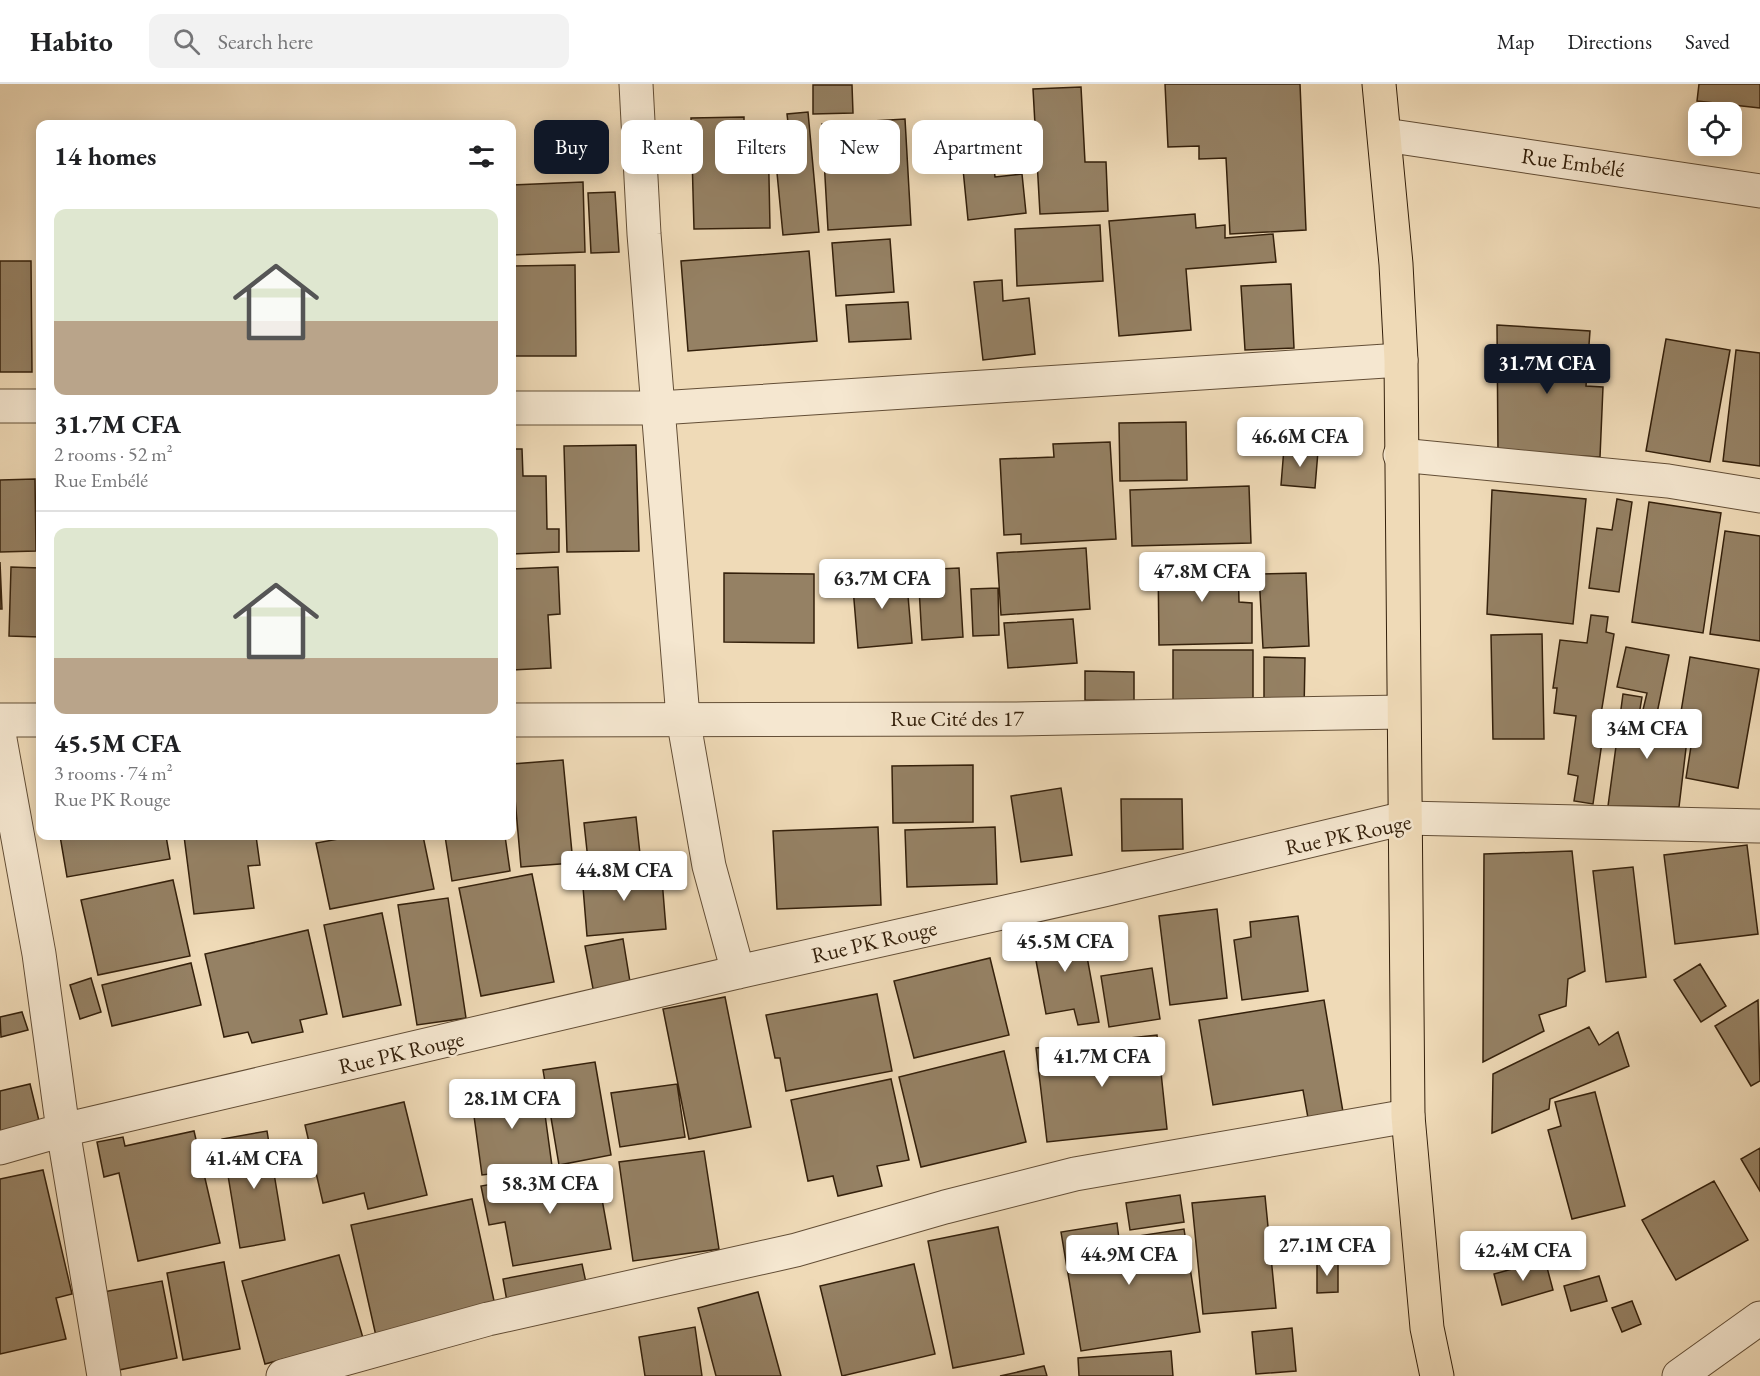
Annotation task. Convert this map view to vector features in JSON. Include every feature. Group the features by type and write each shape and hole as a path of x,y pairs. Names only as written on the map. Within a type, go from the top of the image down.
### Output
{"highway":[{"path":"1379,84 1396,264 1401,360 1402,712 1406,818 1408,1116 1427,1328 1437,1376"}],"street":[{"path":"636,84 644,234 683,718 709,866 738,972"},
{"name":"Rue Embélé","path":"1385,135 1760,191"},
{"path":"516,408 659,408 1401,360"},
{"path":"0,406 36,406"},
{"path":"1400,455 1668,481 1760,496"},
{"name":"Rue Cité des 17","path":"516,720 1012,718 1402,712"},
{"path":"0,720 36,720"},
{"path":"0,739 10,855 39,954 63,1130 104,1376"},
{"name":"Rue PK Rouge","path":"0,1148 63,1130 1406,818 1758,826"},
{"path":"283,1376 488,1319 796,1250 945,1207 1075,1174 1408,1116"},
{"path":"1678,1376 1760,1318"}],"building":[{"path":"1165,84 1300,84 1306,230 1230,234 1226,158 1199,159 1199,146 1168,147"},
{"path":"1699,84 1760,84 1760,108 1742,106 1742,102 1697,101"},
{"path":"813,85 852,85 853,113 813,114"},
{"path":"1081,87 1085,162 1106,162 1108,211 1040,214 1038,174 1043,174 1043,120 1035,120 1033,89"},
{"path":"808,112 819,232 783,235 777,174 807,174 807,120 788,120 787,114"},
{"path":"744,117 744,120 715,120 715,174 769,174 770,228 694,229 693,174 703,174 703,120 691,120 691,118"},
{"path":"905,119 911,225 828,230 825,174 900,174 900,120 888,120"},
{"path":"963,174 995,174 995,177 1022,174 1026,213 968,220"},
{"path":"583,182 585,252 516,255 516,185"},
{"path":"615,192 619,252 591,253 588,193"},
{"path":"1195,214 1196,228 1225,225 1225,238 1273,234 1276,262 1186,269 1191,330 1119,336 1109,221"},
{"path":"1100,225 1103,281 1017,286 1015,229"},
{"path":"890,239 894,292 836,296 832,243"},
{"path":"809,251 817,341 688,351 681,261"},
{"path":"0,261 31,261 32,372 0,372"},
{"path":"575,265 576,356 516,356 516,266"},
{"path":"1002,280 1003,301 1029,298 1035,354 983,360 974,282"},
{"path":"1291,284 1294,348 1245,350 1241,286"},
{"path":"908,302 911,339 849,342 846,305"},
{"path":"1497,325 1590,331 1586,386 1603,387 1600,457 1581,456 1582,466 1498,452"},
{"path":"1666,339 1730,350 1710,462 1646,451"},
{"path":"1736,350 1760,353 1760,466 1723,461"},
{"path":"1186,422 1187,480 1120,481 1119,423"},
{"path":"1110,442 1116,539 1021,544 1021,534 1004,535 1000,459 1054,457 1053,444"},
{"path":"636,445 639,551 567,552 564,446"},
{"path":"1284,448 1318,451 1315,488 1281,485"},
{"path":"516,449 522,449 523,476 546,476 547,529 559,529 559,552 516,554"},
{"path":"35,479 36,551 0,552 0,480"},
{"path":"1249,486 1251,543 1132,546 1130,490"},
{"path":"1492,490 1586,499 1573,624 1487,614"},
{"path":"1617,499 1632,502 1619,592 1589,588 1597,528 1612,530"},
{"path":"1649,502 1721,513 1703,633 1632,622"},
{"path":"1725,531 1760,536 1760,641 1710,634"},
{"path":"1086,548 1090,609 1001,615 997,553"},
{"path":"1238,559 1239,602 1252,603 1252,643 1159,645 1158,560"},
{"path":"0,562 2,609 0,609"},
{"path":"11,567 36,568 36,637 9,636"},
{"path":"558,567 560,614 548,615 551,668 516,670 516,569"},
{"path":"959,568 963,637 922,640 918,570"},
{"path":"906,572 912,643 858,648 852,576"},
{"path":"724,573 814,574 814,643 724,642"},
{"path":"1306,573 1309,646 1263,648 1259,574"},
{"path":"998,588 999,635 973,636 971,589"},
{"path":"1591,615 1608,617 1606,632 1614,634 1601,714 1606,715 1593,804 1574,801 1578,776 1568,774 1576,716 1554,713 1557,688 1553,688 1560,640 1587,643"},
{"path":"1073,619 1077,663 1008,668 1004,623"},
{"path":"1542,634 1544,739 1493,739 1491,635"},
{"path":"1626,647 1669,655 1656,718 1642,714 1647,693 1617,687"},
{"path":"1173,650 1253,650 1253,705 1173,704"},
{"path":"1264,657 1305,658 1304,711 1264,710"},
{"path":"1690,657 1759,669 1738,788 1686,778 1695,721 1680,718"},
{"path":"1085,671 1134,672 1134,701 1085,700"},
{"path":"1623,694 1642,697 1638,721 1689,723 1679,807 1608,806"},
{"path":"563,760 573,863 521,867 516,810 516,764"},
{"path":"973,765 973,822 893,823 892,766"},
{"path":"1061,788 1072,855 1021,862 1011,796"},
{"path":"1121,799 1182,799 1183,849 1122,851"},
{"path":"636,817 640,854 588,860 584,823"},
{"path":"878,827 881,905 777,909 773,831"},
{"path":"995,827 997,884 907,887 905,830"},
{"path":"61,840 167,840 170,859 67,877"},
{"path":"185,840 257,840 260,865 248,866 254,908 194,914"},
{"path":"333,840 424,840 434,889 330,909 316,843"},
{"path":"446,840 506,840 510,871 452,881"},
{"path":"1747,845 1758,934 1675,944 1664,855"},
{"path":"1572,851 1585,971 1568,979 1566,1006 1539,1015 1544,1031 1483,1062 1484,854"},
{"path":"661,867 666,929 587,936 582,875"},
{"path":"1633,867 1646,977 1606,982 1593,871"},
{"path":"532,874 554,982 481,996 459,888"},
{"path":"173,880 190,956 98,975 81,900"},
{"path":"448,898 466,1018 417,1025 398,905"},
{"path":"1217,909 1227,998 1170,1005 1159,916"},
{"path":"382,913 401,1005 343,1017 324,925"},
{"path":"1298,916 1308,991 1242,1000 1234,940 1251,937 1250,922"},
{"path":"1081,924 1099,1022 1078,1025 1074,1009 1046,1014 1031,934"},
{"path":"308,930 327,1014 300,1020 303,1032 252,1043 248,1032 224,1037 205,954"},
{"path":"623,939 631,988 594,994 585,946"},
{"path":"990,958 1009,1035 914,1058 894,981"},
{"path":"191,963 201,1005 112,1026 102,985"},
{"path":"1700,964 1726,1006 1701,1022 1674,980"},
{"path":"1152,968 1160,1019 1109,1027 1101,976"},
{"path":"91,978 101,1012 80,1019 70,985"},
{"path":"877,994 892,1071 786,1091 780,1058 775,1058 766,1015"},
{"path":"725,997 751,1127 689,1139 663,1009"},
{"path":"1324,1000 1343,1112 1308,1118 1303,1090 1213,1105 1199,1020"},
{"path":"1758,1000 1760,1081 1751,1086 1715,1026"},
{"path":"22,1012 28,1030 1,1037 0,1017"},
{"path":"1589,1027 1599,1045 1618,1032 1629,1066 1550,1099 1549,1109 1492,1133 1493,1074"},
{"path":"1157,1035 1167,1129 1047,1142 1036,1048"},
{"path":"1004,1051 1026,1142 921,1167 899,1077"},
{"path":"595,1062 611,1155 559,1165 543,1070"},
{"path":"891,1079 909,1160 877,1166 882,1186 838,1196 833,1176 808,1181 791,1100"},
{"path":"30,1084 40,1125 0,1134 0,1091"},
{"path":"677,1084 685,1137 620,1147 611,1093"},
{"path":"541,1085 552,1166 482,1175 471,1094"},
{"path":"1595,1092 1625,1206 1572,1219 1548,1130 1561,1126 1555,1102"},
{"path":"404,1102 427,1195 368,1209 364,1193 323,1203 305,1125"},
{"path":"194,1131 220,1243 138,1261 119,1173 104,1177 97,1142 123,1137 125,1146"},
{"path":"267,1131 285,1240 240,1248 222,1139"},
{"path":"1760,1148 1760,1191 1741,1159"},
{"path":"704,1151 719,1249 633,1261 619,1162"},
{"path":"596,1166 611,1249 513,1266 505,1222 489,1225 481,1186"},
{"path":"43,1170 72,1294 56,1298 66,1339 0,1354 0,1179"},
{"path":"1714,1181 1748,1240 1676,1280 1642,1220"},
{"path":"1180,1195 1184,1222 1130,1230 1126,1203"},
{"path":"1265,1196 1276,1308 1203,1314 1192,1203"},
{"path":"472,1199 496,1310 376,1336 351,1225"},
{"path":"1117,1223 1119,1239 1184,1229 1200,1332 1081,1351 1061,1232"},
{"path":"998,1227 1024,1354 953,1368 928,1241"},
{"path":"339,1255 363,1338 265,1364 242,1281"},
{"path":"1545,1260 1553,1290 1502,1305 1494,1274"},
{"path":"1317,1261 1338,1261 1338,1292 1317,1293"},
{"path":"224,1262 240,1349 183,1360 167,1273"},
{"path":"582,1264 588,1292 508,1307 503,1279"},
{"path":"914,1264 935,1354 842,1376 820,1286"},
{"path":"1599,1276 1607,1301 1571,1311 1564,1286"},
{"path":"162,1281 177,1358 119,1370 103,1292"},
{"path":"758,1292 781,1376 716,1376 698,1308"},
{"path":"1632,1301 1641,1324 1622,1332 1612,1308"},
{"path":"695,1327 702,1376 645,1376 639,1337"},
{"path":"1292,1328 1296,1371 1256,1374 1252,1332"},
{"path":"1171,1351 1173,1376 1079,1376 1078,1358"},
{"path":"1044,1366 1047,1376 1000,1376"}]}
